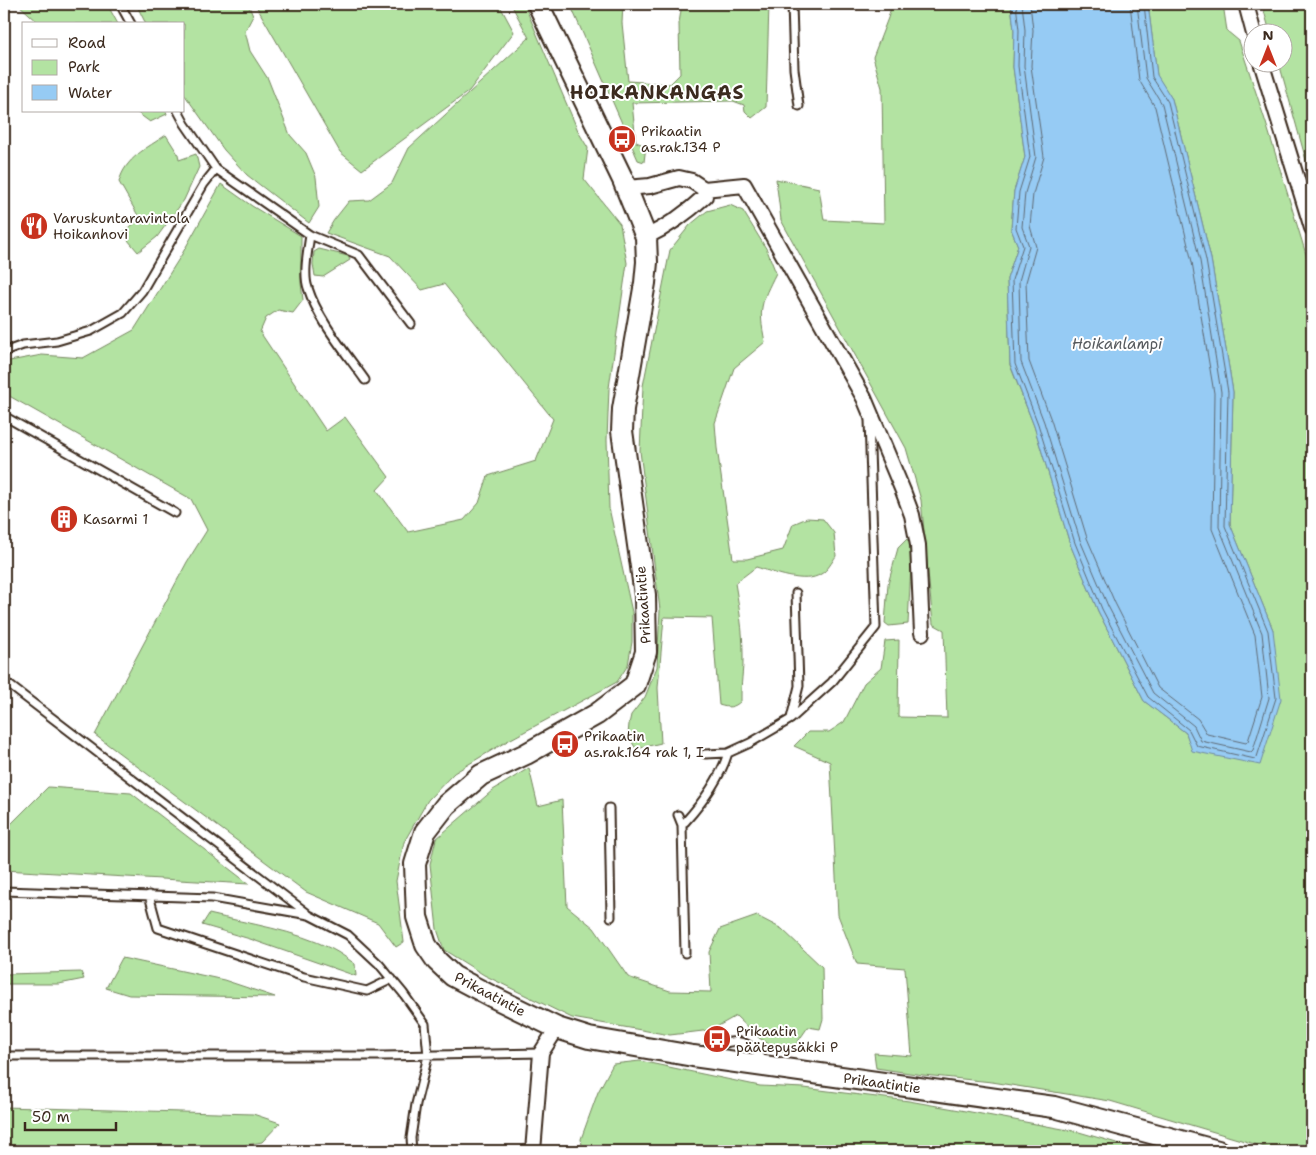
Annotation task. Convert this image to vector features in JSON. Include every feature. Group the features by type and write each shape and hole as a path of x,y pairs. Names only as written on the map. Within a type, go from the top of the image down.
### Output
{"street":[{"name":"Prikaatintie","path":"538,4 626,188 646,237 647,262 645,283 623,409 622,431 644,595 646,652 635,686 598,714 526,754 481,775 446,805 425,832 415,864 417,917 426,945 437,961 453,976 557,1028 588,1038 693,1056 1054,1107 1218,1151"},
{"path":"1246,4 1251,22"},
{"path":"1264,72 1312,228"},
{"path":"626,188 650,186 679,178 692,181 704,189 744,185 864,398 912,515 918,545 922,633"},
{"path":"646,237 669,226 690,210 705,196 704,189"},
{"path":"533,1151 541,1053 557,1028"}],"lane":[{"path":"120,4 130,22"},
{"path":"792,4 794,70 799,106"},
{"path":"179,112 216,169 310,235 359,255 411,324"},
{"path":"4,352 23,345 57,341 91,331 122,313 142,291 204,184 216,169"},
{"path":"310,235 307,287 323,320 365,380"},
{"path":"704,754 728,754 791,718 832,682 876,628 868,410"},
{"path":"4,416 176,513"},
{"path":"791,718 799,686 796,593"},
{"path":"4,681 310,915 348,936 379,964 425,1024 428,1056 416,1104 411,1138 412,1151"},
{"path":"685,822 699,806 712,786 728,754"},
{"path":"609,808 611,917"},
{"path":"678,815 682,825 685,953"},
{"path":"4,891 212,898 310,915"},
{"path":"149,896 158,928 304,977 367,992 392,980"},
{"path":"4,1056 428,1056 541,1053"}],"green space":[{"path":"18,4 107,4 117,22 38,22"},
{"path":"136,4 248,4 253,16 245,31 250,51 268,79 290,135 306,153 316,177 319,207 309,223 247,175 224,150 185,95 185,22 145,22"},
{"path":"255,4 499,4 514,32 469,91 362,170 340,152"},
{"path":"511,4 524,4 579,133 588,148 584,179 620,224 627,263 609,388 607,440 609,508 632,612 632,642 628,665 617,682 509,740 454,773 428,800 404,842 396,881 404,942 396,947 378,923 306,892 95,735 187,562 207,530 191,499 4,393 4,362 42,355 83,358 134,330 182,254 221,184 252,206 301,236 303,300 293,313 278,310 266,318 260,332 326,431 345,417 389,477 377,490 408,532 464,520 479,503 488,476 536,461 553,419 444,284 422,290 390,256 326,233 349,201 369,200 392,183 409,148 529,38"},
{"path":"570,4 623,4 622,23 628,81 670,84 680,74 679,23 682,4 769,4 766,107 752,118 745,111 744,105 733,101 632,103 636,142 646,146 644,162 638,160"},
{"path":"892,4 1011,4 1014,30 1013,67 1025,157 1014,191 1011,229 1018,246 1007,279 1010,365 1034,426 1070,544 1098,611 1144,701 1186,733 1193,751 1273,630 1230,524 1233,392 1211,259 1172,99 1157,76 1148,4 1223,4 1227,31 1239,41 1244,56 1244,72 1249,72 1312,274 1312,1131 1305,1151 1278,1151 1110,1101 992,1082 876,1068 874,1053 912,1056 905,968 857,964 838,915 830,762 794,746 808,732 829,732 844,722 864,683 881,668 885,641 899,640 898,717 947,718 944,630 933,624 921,500 906,448 781,220 776,179 819,188 824,220 884,223 882,88 873,57"},
{"path":"1262,4 1312,4 1312,182 1281,72 1294,72 1294,22 1267,22"},
{"path":"136,112 166,112 167,114 150,122"},
{"path":"166,135 178,154 179,160 196,154 199,167 184,200 157,237 138,252 122,233 140,219 119,182 126,166 131,160"},
{"path":"730,205 743,211 767,250 776,273 762,306 761,313 765,342 734,368 715,423 733,559 747,559 783,550 793,524 807,518 823,519 834,533 836,556 825,571 814,577 798,578 756,567 735,583 742,627 743,660 741,701 733,706 719,705 712,618 664,617 658,688 661,743 636,749 628,735 629,724 631,715 645,697 657,667 660,610 640,451 643,386 670,250 690,225 707,211"},
{"path":"319,249 348,256 350,260 323,277 315,276 314,252"},
{"path":"907,539 912,546 908,624 889,626 885,623 888,584 898,548"},
{"path":"529,768 538,806 562,800 567,906 594,928 628,977 670,991 711,992 709,952 720,929 757,916 782,929 822,967 823,1019 820,1029 808,1027 788,1056 759,1038 736,1016 711,1030 670,1035 572,1018 484,975 444,950 437,929 430,864 436,839 493,790"},
{"path":"48,787 131,793 249,884 4,870 4,831"},
{"path":"209,914 272,928 317,942 355,964 356,976 250,939 202,925"},
{"path":"122,958 224,980 275,997 129,995 106,988"},
{"path":"81,972 84,979 59,984 4,984 7,974"},
{"path":"640,1061 760,1086 804,1088 909,1101 960,1110 1079,1132 1144,1151 583,1151 581,1139 598,1092 613,1064"},
{"path":"4,1107 253,1114 280,1123 262,1142 216,1151 4,1151"}],"water":[{"name":"Hoikanlampi","path":"1011,4 1148,4 1157,75 1172,99 1211,259 1233,392 1230,524 1273,630 1281,699 1260,765 1192,751 1186,733 1144,701 1098,611 1070,544 1034,426 1010,364 1007,279 1018,246 1011,229 1014,191 1025,157 1013,67 1014,30"}],"place":[{"name":"Prikaatin as.rak.134 P","path":"622,139"},
{"name":"Varuskuntaravintola Hoikanhovi","path":"34,226"},
{"name":"Kasarmi 1","path":"64,519"},
{"name":"Prikaatin as.rak.164 rak 1, I","path":"565,744"},
{"name":"Prikaatin päätepysäkki P","path":"717,1039"}],"district":[{"name":"HOIKANKANGAS","path":"657,92"}]}
